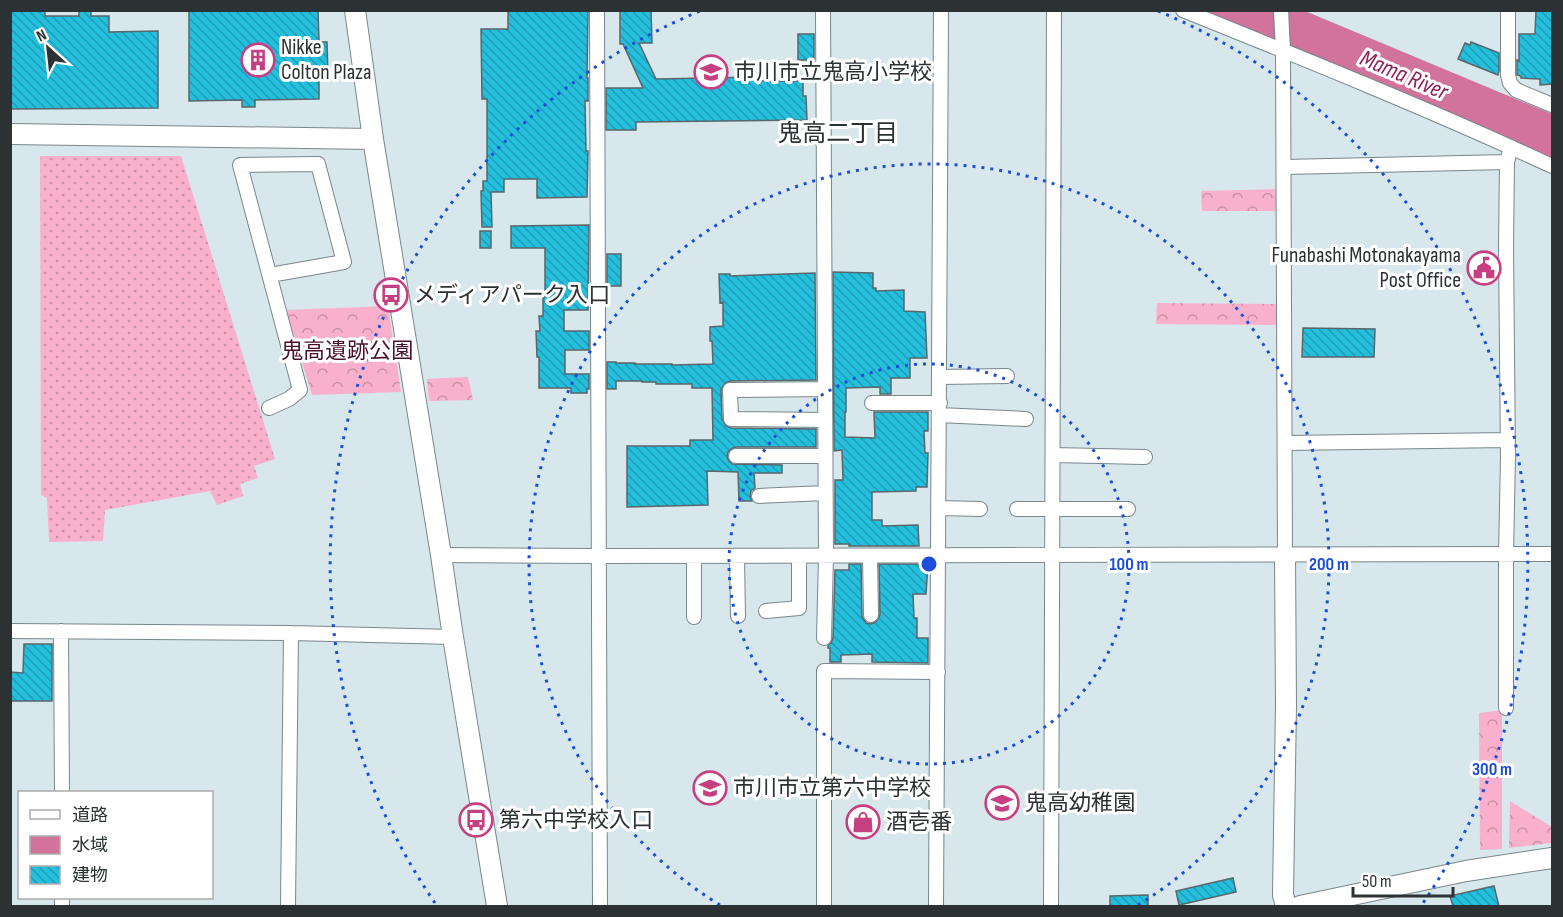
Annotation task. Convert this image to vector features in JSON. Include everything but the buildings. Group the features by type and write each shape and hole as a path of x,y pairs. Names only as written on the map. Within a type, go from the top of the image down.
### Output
{"street":[{"path":"597,10 600,906"},
{"path":"823,10 826,556 824,638"},
{"path":"936,906 941,10"},
{"path":"1051,906 1054,10"},
{"path":"1183,10 1282,47 1552,166"},
{"path":"1281,10 1284,167 1286,705 1283,895 1286,906"},
{"path":"1508,10 1510,83 1516,90 1552,105"},
{"path":"358,11 373,139 497,906"},
{"path":"10,134 373,139"},
{"path":"1506,708 1508,440 1506,248 1508,162 1511,147"},
{"path":"1284,167 1508,162"},
{"path":"269,408 289,399 300,390 240,165 318,164 344,262 270,275"},
{"path":"940,376 1007,376"},
{"path":"825,389 730,390 731,419 825,420"},
{"path":"872,403 1026,419"},
{"path":"1285,443 1508,440"},
{"path":"1053,455 1145,457"},
{"path":"736,456 825,456"},
{"path":"759,496 825,493"},
{"path":"939,508 980,509"},
{"path":"1017,509 1128,509"},
{"path":"441,555 1552,554"},
{"path":"694,556 694,617"},
{"path":"737,556 738,616"},
{"path":"766,611 799,608 799,556"},
{"path":"870,556 872,615"},
{"path":"10,631 291,633 453,637"},
{"path":"61,631 62,791"},
{"path":"288,906 291,633"},
{"path":"824,906 824,671 938,672"},
{"path":"1300,906 1456,873 1552,858"}],"green space":[{"path":"40,156 181,156 275,459 254,466 258,478 240,484 243,496 217,505 210,491 105,510 103,541 49,542 47,498 41,495"},
{"path":"1278,189 1278,211 1202,211 1201,191"},
{"path":"1157,303 1278,304 1278,325 1156,324"},
{"name":"鬼高遺跡公園","path":"388,306 401,392 312,395 286,310"},
{"path":"468,377 473,400 429,401 427,379"},
{"path":"1502,710 1502,849 1480,850 1479,713"},
{"path":"1510,801 1552,827 1552,843 1509,848"}],"water":[{"name":"Mama River","path":"1207,11 1305,11 1552,114 1552,159"}],"place":[{"name":"Nikke Colton Plaza","path":"258,60"},
{"name":"市川市立鬼高小学校","path":"711,72"},
{"name":"Funabashi Motonakayama Post Office","path":"1484,268"},
{"name":"メディアパーク入口","path":"391,295"},
{"name":"市川市立第六中学校","path":"710,788"},
{"name":"鬼高幼稚園","path":"1002,803"},
{"name":"第六中学校入口","path":"476,820"},
{"name":"酒壱番","path":"863,822"}],"district":[{"name":"鬼高二丁目","path":"838,133"}]}
